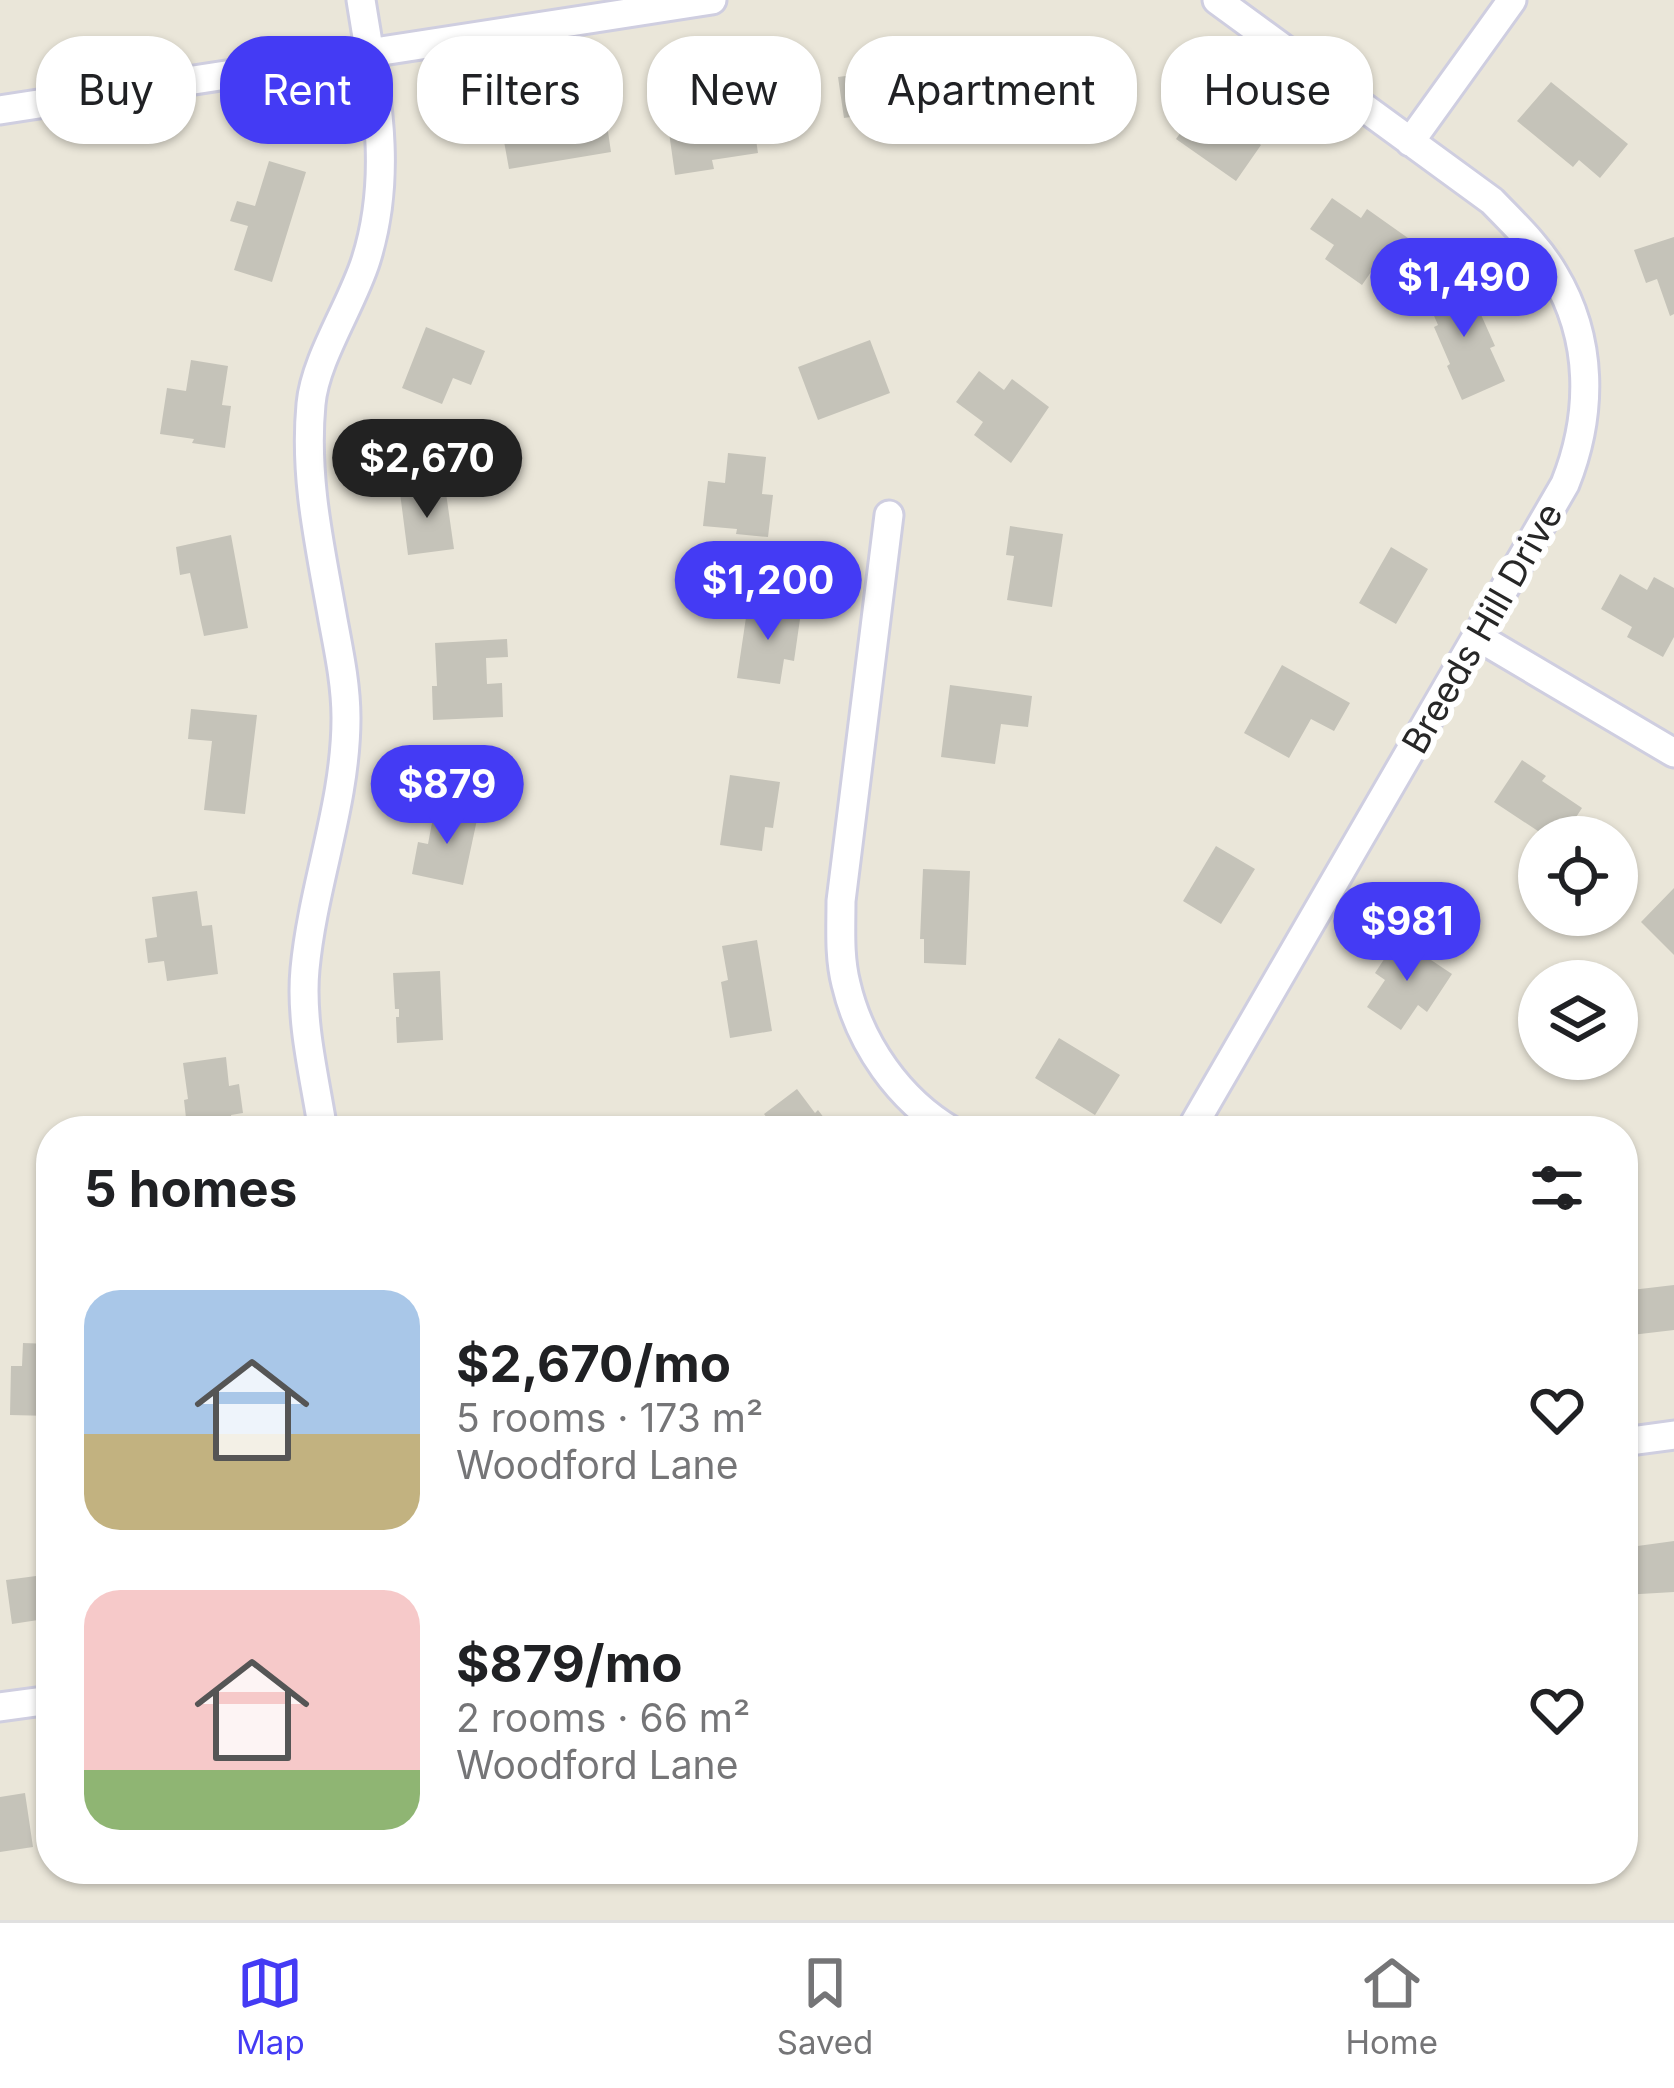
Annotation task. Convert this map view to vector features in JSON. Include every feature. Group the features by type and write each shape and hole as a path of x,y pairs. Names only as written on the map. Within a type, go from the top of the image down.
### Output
{"street":[{"path":"361,0 366,36"},
{"path":"393,49 712,0"},
{"name":"Breeds Hill Drive","path":"1199,1116 1565,484 1577,454 1586,407 1584,360 1567,299 1543,257 1492,201 1217,0"},
{"path":"1410,142 1513,0"},
{"path":"0,110 220,76"},
{"path":"321,1116 305,1008 305,971 341,789 346,717 308,453 312,396 366,260 380,196 381,144"},
{"path":"889,514 841,901 841,950 855,1015 878,1060 930,1116"},
{"path":"1478,637 1674,753"},
{"path":"1638,1440 1674,1435"},
{"path":"0,1708 36,1702"}],"building":[{"path":"845,76 845,118 844,118 838,77"},
{"path":"1551,82 1628,144 1600,178 1579,160 1573,167 1517,121"},
{"path":"504,144 610,144 611,152 509,169"},
{"path":"671,144 757,144 758,153 712,160 714,169 675,175"},
{"path":"1183,144 1260,144 1236,181"},
{"path":"269,161 306,172 272,282 234,270 248,226 230,221 237,201 255,206"},
{"path":"1332,198 1361,218 1367,209 1415,243 1396,270 1380,259 1362,285 1325,259 1334,245 1310,229"},
{"path":"1674,237 1674,314 1670,316 1657,279 1646,283 1634,250"},
{"path":"1460,279 1495,346 1490,348 1505,381 1462,400 1425,295"},
{"path":"426,327 485,351 471,385 453,378 442,404 402,388"},
{"path":"870,340 890,393 818,420 798,367"},
{"path":"191,360 228,366 222,405 231,406 225,448 160,434 167,388 186,391"},
{"path":"979,371 1004,390 1012,379 1049,407 1011,463 974,435 983,422 956,402"},
{"path":"728,453 766,457 762,494 773,495 768,537 703,526 708,481 725,483"},
{"path":"445,486 454,549 408,555 400,493"},
{"path":"1010,526 1063,534 1052,607 1007,600 1014,556 1006,555"},
{"path":"231,535 248,628 204,636 190,573 180,575 176,547"},
{"path":"1391,547 1428,569 1396,624 1359,603"},
{"path":"1620,574 1647,590 1654,577 1674,588 1674,637 1663,657 1627,637 1632,627 1601,609"},
{"path":"748,604 801,612 794,661 784,659 780,684 737,678"},
{"path":"507,639 508,657 486,658 487,684 502,683 503,717 433,720 435,643"},
{"path":"1282,665 1350,703 1334,731 1311,719 1289,758 1244,733"},
{"path":"950,685 1032,696 1028,727 1001,724 995,764 941,757"},
{"path":"191,709 257,715 245,814 204,810 212,741 188,739"},
{"path":"1522,760 1546,776 1542,781 1582,808 1577,816 1518,818 1494,802"},
{"path":"730,775 780,782 773,828 765,827 762,851 720,845"},
{"path":"435,807 478,815 463,885 412,874 418,842 428,844"},
{"path":"1216,846 1255,869 1221,924 1183,901"},
{"path":"923,869 970,871 966,965 924,963 924,939 920,939"},
{"path":"1674,888 1674,955 1641,922"},
{"path":"197,891 202,926 212,925 218,974 167,981 164,961 148,963 145,939 157,937 152,897"},
{"path":"1398,938 1452,974 1427,1012 1418,1005 1401,1030 1367,1007 1385,980 1375,973"},
{"path":"757,940 772,1031 730,1038 721,982 728,980 722,946"},
{"path":"440,971 443,1040 397,1043 399,1009 395,1009 393,973"},
{"path":"1059,1038 1120,1075 1095,1115 1035,1078"},
{"path":"226,1057 229,1086 239,1084 243,1113 186,1116 183,1063"},
{"path":"797,1089 823,1116 766,1116"},
{"path":"1674,1285 1674,1330 1638,1334 1638,1289"},
{"path":"23,1343 36,1343 36,1416 10,1415 11,1366 22,1366"},
{"path":"1674,1541 1674,1592 1638,1594 1638,1546"},
{"path":"36,1576 36,1620 12,1624 6,1580"},
{"path":"25,1793 33,1847 0,1852 0,1797"}]}
